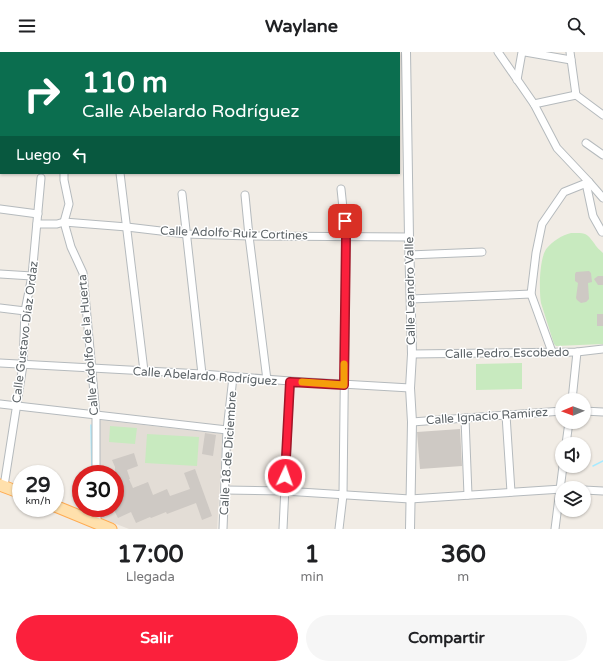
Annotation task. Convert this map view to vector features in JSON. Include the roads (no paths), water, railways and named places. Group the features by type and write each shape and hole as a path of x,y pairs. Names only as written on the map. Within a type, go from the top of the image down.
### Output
{"main road":[{"path":"2,485 12,489"},
{"path":"64,510 111,529"}],"street":[{"name":"Calle Leandro Valle","path":"406,52 412,354 410,388 412,422 410,529"},
{"path":"498,52 534,104 558,148 603,198"},
{"path":"517,80 523,52 571,56 576,95 603,115"},
{"path":"534,104 576,95"},
{"path":"586,143 603,155"},
{"name":"Calle Adolfo de la Huerta","path":"64,174 69,204 64,222 71,247 83,273 96,415 96,465"},
{"path":"120,174 144,371"},
{"name":"Calle Gustavo Díaz Ordaz","path":"2,485 23,365 25,311 32,276 41,178"},
{"path":"588,182 593,216 602,233"},
{"path":"552,352 531,294 536,253 542,224 564,192 588,182"},
{"path":"339,529 343,496 346,237 341,189"},
{"path":"182,194 202,374"},
{"path":"245,195 267,380"},
{"path":"0,209 38,214"},
{"name":"Calle Adolfo Ruiz Cortines","path":"37,224 57,224 64,222 186,234 409,237"},
{"path":"602,233 603,224"},
{"path":"409,255 482,252"},
{"path":"0,274 32,276"},
{"path":"411,299 531,294"},
{"path":"0,308 25,311"},
{"name":"Calle Pedro Escobedo","path":"412,354 578,352 603,349"},
{"path":"573,393 578,352"},
{"name":"Calle Abelardo Rodríguez","path":"0,363 202,374 290,382 410,388"},
{"name":"Calle 18 de Diciembre","path":"223,529 227,430 233,378"},
{"path":"283,529 290,382"},
{"path":"0,404 227,430"},
{"path":"591,411 603,412"},
{"name":"Calle Ignacio Ramírez","path":"412,422 555,412"},
{"path":"506,415 511,492"},
{"path":"465,418 468,495"},
{"path":"225,490 284,491 410,500 555,489"},
{"path":"591,490 603,491"},
{"path":"97,517 97,523"},
{"path":"555,529 557,517"}],"waterway":[{"path":"91,425 92,465"},
{"path":"593,466 603,461"}]}
